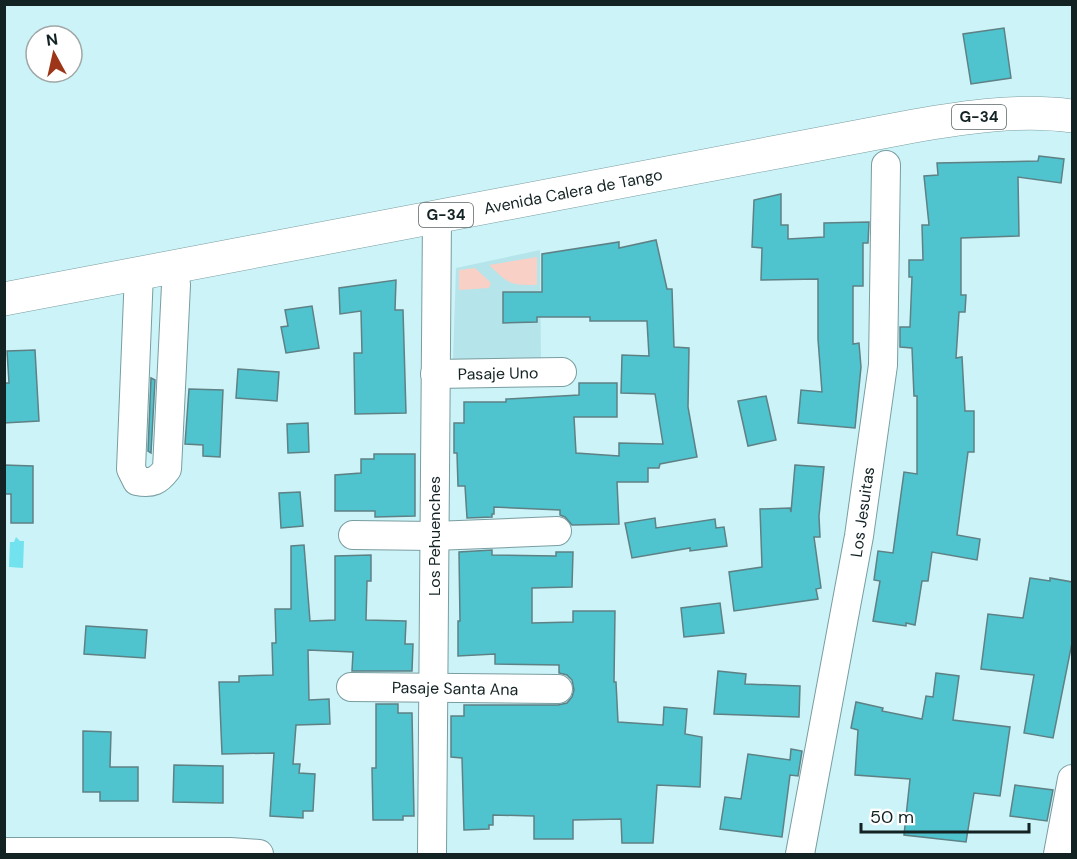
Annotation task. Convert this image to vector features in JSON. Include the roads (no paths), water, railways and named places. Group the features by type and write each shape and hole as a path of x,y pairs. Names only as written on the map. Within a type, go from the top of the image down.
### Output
{"main road":[{"name":"Avenida Calera de Tango","path":"4,299 941,121 1018,114 1072,116"}],"street":[{"name":"Los Jesuitas","path":"800,855 859,536 883,365 886,165"},
{"name":"Los Pehuenches","path":"432,855 437,217"},
{"path":"140,273 131,469 137,481 149,483 159,479 167,469 176,285 174,266"},
{"name":"Pasaje Uno","path":"435,374 562,372"},
{"path":"353,535 434,536 557,531"},
{"name":"Pasaje Santa Ana","path":"351,687 558,689"},
{"path":"1058,855 1072,779"},
{"path":"4,852 259,855"}],"water":[{"path":"16,537 24,541 23,568 9,567 10,542 14,542"}]}
